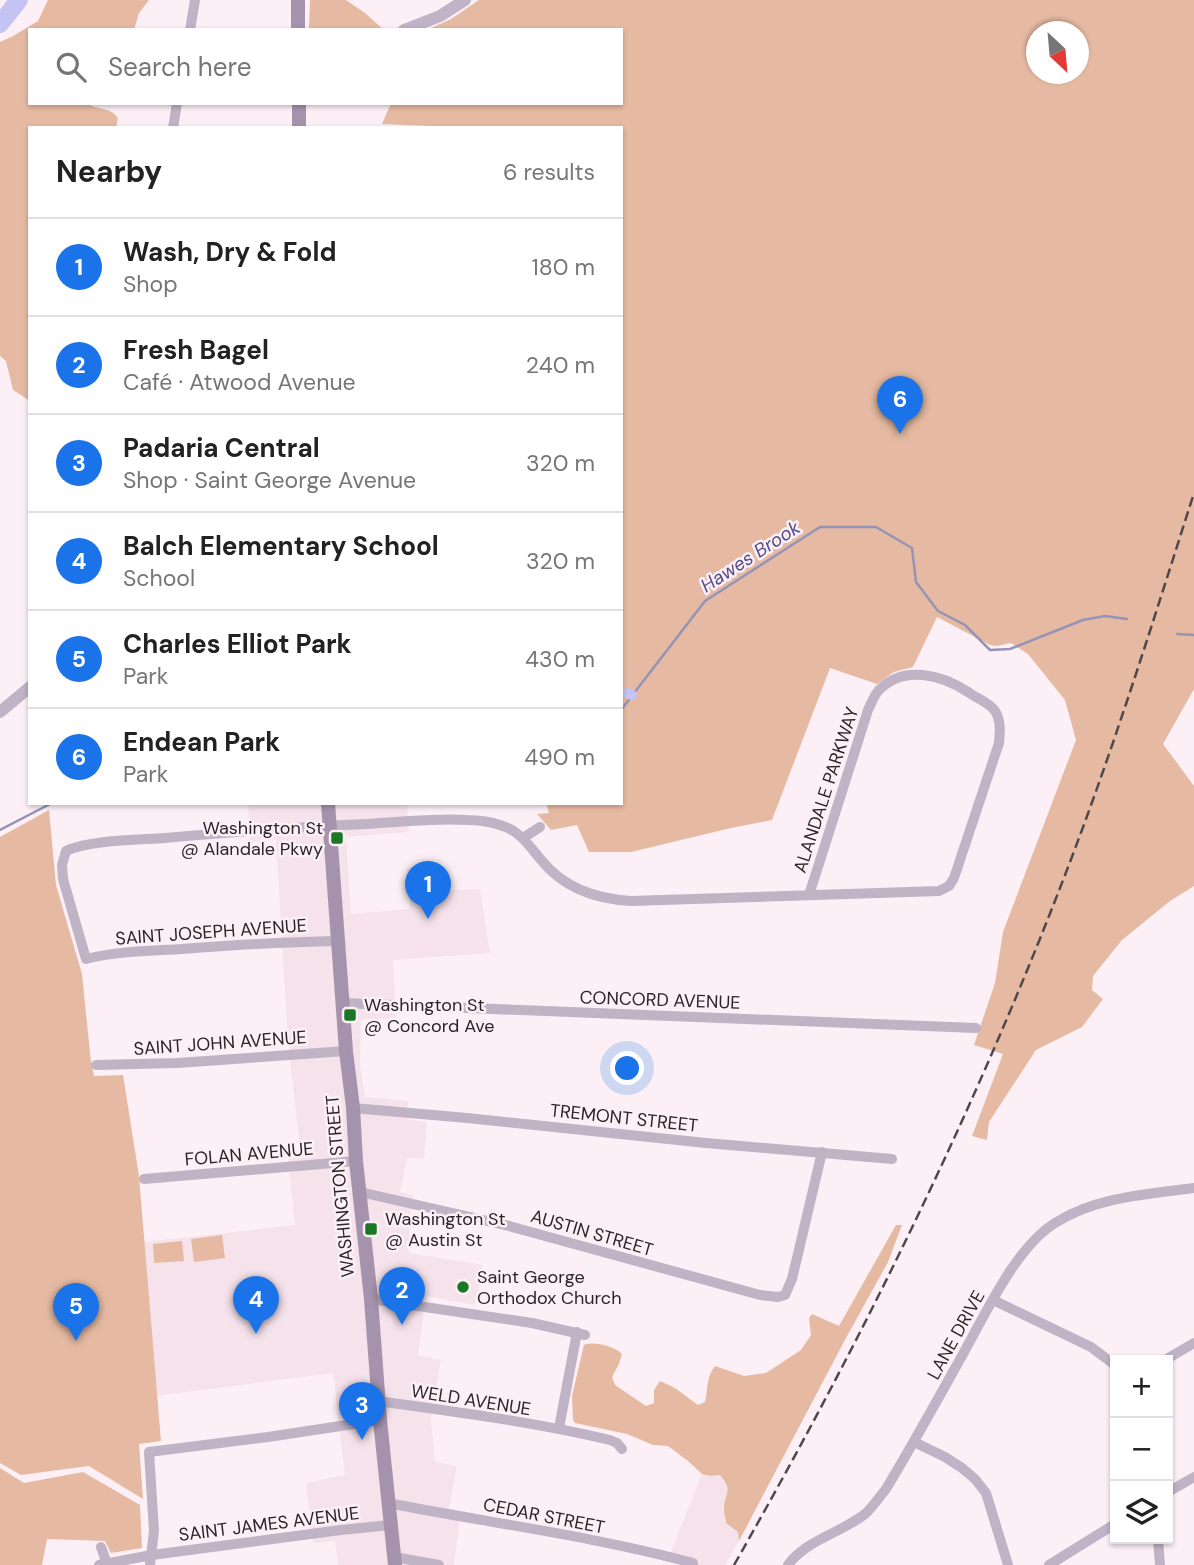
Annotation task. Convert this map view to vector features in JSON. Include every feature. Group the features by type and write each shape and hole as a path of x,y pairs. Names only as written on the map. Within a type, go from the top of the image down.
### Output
{"main road":[{"path":"298,0 298,28"},
{"path":"299,105 299,126"},
{"name":"WASHINGTON STREET","path":"328,805 346,1051 395,1561"}],"street":[{"path":"190,28 195,0"},
{"path":"409,28 440,16 465,0"},
{"path":"173,126 177,105"},
{"name":"ALANDALE PARKWAY","path":"86,959 63,879 62,865 66,851 91,844 179,836 468,820 501,824 512,829 561,879 575,888 609,900 631,901 939,891 949,886 954,878 999,743 1000,726 993,708 958,686 921,674 909,674 899,678 877,692 868,710 808,895"},
{"path":"0,712 28,689"},
{"path":"523,838 540,827"},
{"name":"SAINT JOSEPH AVENUE","path":"86,959 100,955 165,950 338,941"},
{"name":"CONCORD AVENUE","path":"342,1003 976,1028"},
{"name":"SAINT JOHN AVENUE","path":"96,1065 177,1063 346,1051"},
{"name":"TREMONT STREET","path":"353,1108 706,1143 892,1158"},
{"name":"AUSTIN STREET","path":"360,1192 509,1226 725,1286 774,1296 785,1295 792,1279 822,1153"},
{"name":"FOLAN AVENUE","path":"144,1179 356,1161"},
{"name":"LANE DRIVE","path":"788,1565 794,1556 866,1513 886,1489 993,1300 1031,1241 1054,1223 1115,1198 1194,1188"},
{"path":"370,1299 533,1323 581,1334 559,1428"},
{"path":"993,1300 1091,1347 1110,1361"},
{"path":"1173,1355 1194,1343"},
{"name":"WELD AVENUE","path":"378,1401 559,1428 610,1440 622,1449"},
{"path":"151,1560 154,1531 149,1452 380,1420"},
{"path":"914,1442 945,1457 975,1479 986,1493 1008,1565"},
{"path":"1173,1489 1194,1477"},
{"name":"CEDAR STREET","path":"388,1503 547,1531 693,1563"},
{"name":"SAINT JAMES AVENUE","path":"103,1564 151,1560 328,1531 390,1525"},
{"path":"1049,1565 1110,1527"},
{"path":"1158,1544 1160,1565"},
{"path":"101,1547 103,1564"},
{"path":"395,1561 439,1565"}],"shaded area":[{"path":"48,0 149,0 139,13 135,28 28,28 28,105 91,105 111,112 118,118 116,126 28,126 28,400 13,390 6,361 0,356 0,42 38,21"},
{"path":"310,0 346,0 382,28 309,28"},
{"path":"479,0 1194,0 1194,689 1163,744 1194,786 1194,886 1170,901 1122,940 1093,976 1092,990 1103,999 1082,1027 1036,1050 989,1122 987,1140 972,1136 1003,1054 974,1045 995,983 1003,932 1076,740 1065,700 1028,654 1011,643 990,645 937,617 913,667 894,672 877,684 830,668 772,820 631,852 589,852 577,825 551,830 537,814 549,813 547,805 623,805 623,126 382,124 390,105 623,105 623,28 431,28 451,19"},
{"path":"248,805 407,805 409,832 346,837 351,914 410,909 407,868 426,866 428,891 480,889 490,953 393,960 396,1019 361,1019 360,1064 365,1097 408,1101 407,1119 427,1122 424,1159 407,1158 400,1192 413,1195 409,1253 483,1265 475,1305 426,1296 418,1355 441,1360 431,1419 435,1462 457,1466 449,1509 461,1511 454,1565 338,1565 335,1541 313,1543 306,1483 345,1475 333,1373 156,1396 144,1242 295,1225 288,1156 301,1156 288,1043 276,840 250,842"},
{"path":"49,810 56,885 82,974 94,1076 123,1075 139,1176 161,1441 139,1444 143,1499 89,1466 21,1475 0,1463 0,837"},
{"path":"896,1225 902,1225 888,1262 739,1541 738,1532 726,1523 724,1505 728,1490 720,1475 702,1474 668,1446 653,1445 627,1434 575,1423 573,1420 572,1396 584,1345 588,1344 609,1347 622,1354 612,1377 615,1385 646,1406 654,1403 654,1390 660,1381 698,1405 705,1402 709,1379 715,1366 744,1376 766,1373 801,1350 811,1335 809,1318 812,1314 839,1326"},
{"path":"222,1235 225,1258 194,1262 191,1239"},
{"path":"182,1241 184,1261 154,1263 153,1244"},
{"path":"0,1468 24,1483 83,1472 140,1505 142,1548 111,1553 105,1541 47,1539 42,1565 0,1565"},
{"path":"702,1474 720,1475 729,1491 723,1508 726,1523 739,1532 739,1541 725,1565 689,1565 668,1559"}],"waterway":[{"path":"0,24 19,0"},
{"name":"Hawes Brook","path":"623,707 705,601 820,527 876,527 912,548 916,582 938,611 965,625 990,650 1010,649 1083,620 1105,616 1127,619"},
{"name":"Hawes Brook","path":"1177,634 1194,635"},
{"name":"Hawes Brook","path":"627,693 632,695"},
{"name":"Hawes Brook","path":"0,830 48,805"}],"railway":[{"path":"734,1565 877,1299 964,1117 1004,1025 1079,838 1194,493"}],"place":[{"name":"Endean Park","path":"900,434"},
{"name":"Washington St @ Alandale Pkwy","path":"337,838"},
{"name":"Wash, Dry & Fold","path":"428,919"},
{"name":"Washington St @ Concord Ave","path":"350,1015"},
{"name":"Washington St @ Austin St","path":"371,1229"},
{"name":"Saint George Orthodox Church","path":"463,1287"},
{"name":"Fresh Bagel","path":"402,1325"},
{"name":"Balch Elementary School","path":"256,1334"},
{"name":"Charles Elliot Park","path":"76,1341"},
{"name":"Padaria Central","path":"362,1440"}]}
